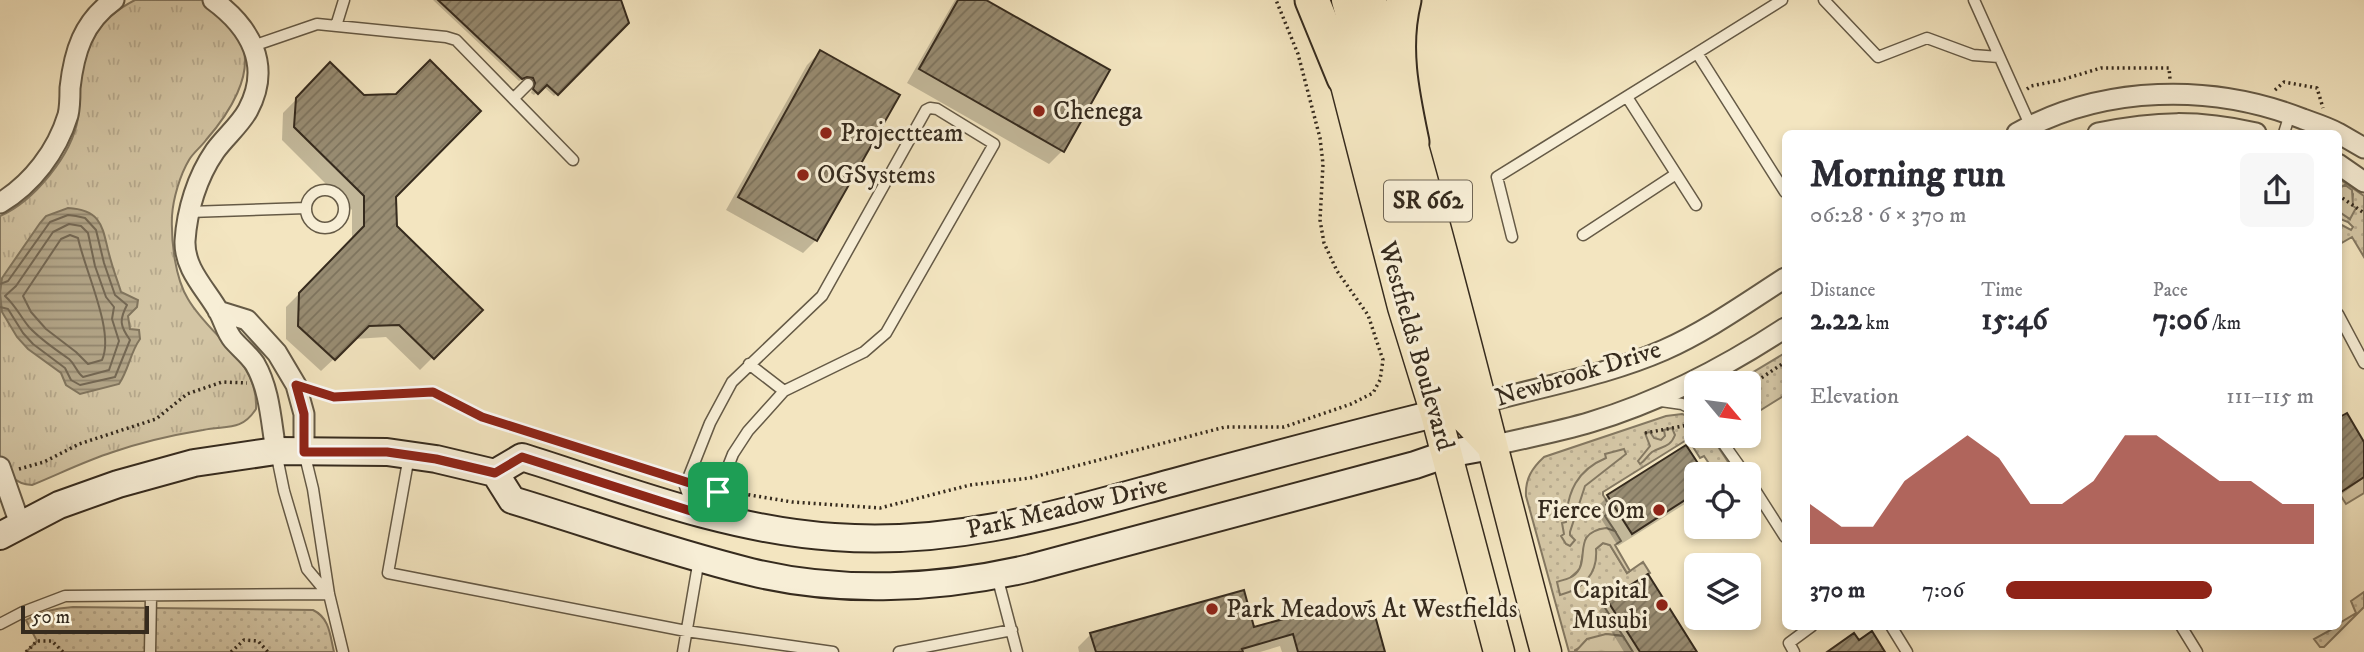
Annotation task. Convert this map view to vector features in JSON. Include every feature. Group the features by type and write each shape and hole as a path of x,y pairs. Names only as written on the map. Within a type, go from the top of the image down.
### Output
{"highway":[{"path":"1311,0 1344,78"},
{"path":"1404,0 1398,54 1400,83 1412,142"}],"main road":[{"name":"Westfields Boulevard","path":"1323,0 1403,307 1459,408 1491,446 1546,652"},
{"path":"1347,0 1459,408"},
{"name":"Westfields Boulevard","path":"1371,0 1412,142 1459,408 1447,454 1499,652"}],"street":[{"path":"213,0 230,12 250,37 257,54 258,74 248,110 214,152 200,178 189,212 185,245 194,276 218,311 231,338 254,362 264,383 276,451"},
{"path":"0,203 35,173 58,140 69,113 75,55 80,38 93,18 112,1"},
{"path":"2027,130 2064,113 2118,98 2177,93 2249,102 2330,130"},
{"path":"2116,130 2157,123 2190,122 2238,130"},
{"path":"2342,135 2364,148"},
{"path":"2342,167 2364,182"},
{"name":"Newbrook Drive","path":"1459,408 1600,372 1661,351 1688,339 1782,280"},
{"path":"218,311 247,320 277,353 296,385 304,414 304,452"},
{"name":"Newbrook Drive","path":"1344,484 1447,454 1589,423 1653,400 1745,354 1782,330"},
{"name":"Park Meadow Drive","path":"1344,484 997,576 915,585 838,584 752,572 512,500 495,473 522,457 694,512 748,525 834,537 910,539 1025,523 1358,432 1459,408"},
{"path":"1,469 10,530 59,505 118,484 194,463 276,451 387,452 495,473"}],"lane":[{"path":"336,26 344,0"},
{"path":"1512,237 1497,177 1782,0"},
{"path":"1824,0 1878,57 1927,38 1973,55 1999,57"},
{"path":"1975,0 2027,130"},
{"path":"253,46 317,24 456,40 573,160"},
{"path":"1697,53 1782,187"},
{"path":"514,99 528,84"},
{"path":"1627,96 1696,205"},
{"path":"937,108 994,144 887,333 864,352 784,391 748,431 733,454 718,492 694,512 685,486 722,398 749,363 822,296 926,110 937,108"},
{"path":"2285,130 2290,114"},
{"path":"1583,234 1676,174"},
{"path":"189,212 306,208"},
{"path":"2342,322 2364,363"},
{"path":"749,363 784,391"},
{"path":"1653,400 1684,405"},
{"path":"276,451 284,491 307,569 328,594"},
{"path":"304,452 313,489 328,594 343,652"},
{"path":"409,455 388,573 686,631 832,652"},
{"path":"1761,499 1782,532"},
{"path":"683,652 699,557"},
{"path":"997,576 1017,652"},
{"path":"0,624 65,596 328,594"},
{"path":"150,652 151,596"},
{"path":"899,652 1012,630"},
{"path":"1794,652 1789,643 1807,630"},
{"path":"1894,630 1907,652"},
{"path":"2183,630 2197,652"}],"path":[{"path":"718,492 736,491 792,502 880,508 970,485 1030,478 1225,427 1284,427 1351,404 1373,393 1380,380 1383,359 1368,315 1337,271 1324,243 1320,220 1323,164 1321,138 1298,54 1276,0"},
{"path":"2342,198 2364,212"},
{"path":"1761,378 1782,364"},
{"path":"1,469 44,462 79,444 156,419 187,394 222,382 264,383"},
{"path":"296,385 334,397 433,392 482,417 686,481"},
{"path":"1645,433 1684,427"},
{"path":"231,652 244,640 258,641 268,652"},
{"path":"26,652 37,641 52,641 63,652"}],"green space":[{"path":"135,0 202,0 234,29 244,52 245,66 237,93 223,119 191,157 183,173 174,202 172,226 175,259 188,299 197,313 242,363 255,392 256,409 239,424 135,445 92,459 32,485 25,484 12,477 0,457 0,216 26,200 60,161 68,147 79,114 82,72 95,35 111,16"},
{"path":"2342,181 2364,196 2364,257 2352,237 2342,243 2342,225 2351,230 2353,227 2342,220 2342,214 2350,219 2353,194 2345,185 2342,187"},
{"path":"2345,185 2352,190 2353,206 2356,208 2350,219 2342,214 2342,187"},
{"path":"1782,355 1782,397 1761,410 1761,371 1755,371"},
{"path":"1684,415 1684,441 1603,492 1610,512 1605,516 1615,531 1600,529 1586,538 1580,569 1571,577 1574,591 1591,573 1596,549 1603,543 1610,545 1627,573 1643,562 1650,573 1602,603 1623,636 1606,634 1575,652 1569,652 1526,496 1530,474 1544,457 1666,416"},
{"path":"1672,428 1675,435 1671,442 1652,452 1640,464 1638,461 1650,446 1645,433 1650,432 1654,438 1661,440 1665,436 1664,430"},
{"path":"1694,448 1719,448 1728,462 1708,462 1704,456 1700,458"},
{"path":"1624,449 1626,454 1585,486 1570,532 1575,540 1570,546 1566,544 1561,536 1564,534 1562,523 1566,522 1571,492 1576,483 1588,469 1606,458 1605,454"},
{"path":"2364,477 2364,493 2346,504 2342,491"},
{"path":"1606,528 1615,531 1621,541 1615,545 1630,571 1627,573 1610,545 1603,543 1596,549 1592,573 1576,589 1560,595 1557,582 1571,577 1579,570 1588,536"},
{"path":"2364,592 2364,607 2342,629 2342,622 2356,613 2351,601"},
{"path":"73,607 313,610 319,613 326,623 334,652 26,652 37,641 26,620 49,610"},
{"path":"2331,630 2341,630 2324,647 2320,647 2314,639"},
{"path":"1606,634 1623,636 1633,652 1575,652 1587,639"}],"water":[{"path":"68,208 89,213 96,218 103,232 121,292 138,300 137,307 128,316 130,329 139,330 140,339 119,384 80,394 66,385 61,373 28,349 17,337 2,312 0,293 2,278 40,223 46,216"}],"building":[{"path":"438,0 621,0 629,23 558,95 547,85 538,94 533,89 533,78 522,79"},
{"name":"Chenega","path":"958,0 986,0 1110,70 1064,152 919,69"},
{"name":"Projectteam","path":"820,50 900,95 817,241 738,197"},
{"path":"430,60 481,111 396,197 397,226 483,310 434,359 399,325 369,326 335,360 298,326 299,293 364,226 364,196 294,127 296,98 330,62 364,95 396,94"},
{"path":"2347,413 2364,442 2364,477 2342,491 2342,416"},
{"path":"1684,446 1697,462 1684,462 1684,501 1632,534 1607,495"},
{"path":"1648,574 1697,652 1640,652 1607,600"},
{"name":"Park Meadows At Westfields","path":"1244,590 1254,627 1323,608 1325,614 1371,601 1385,652 1298,652 1293,634 1242,649 1243,652 1096,652 1090,633"},
{"path":"1872,631 1885,652 1827,652 1854,633 1859,640"}],"place":[{"name":"Chenega","path":"1039,111"},
{"name":"Projectteam","path":"826,133"},
{"name":"OGSystems","path":"803,175"},
{"name":"Fierce Om","path":"1659,510"},
{"name":"Capital Musubi","path":"1662,605"},
{"name":"Park Meadows At Westfields","path":"1212,609"}],"route":[{"path":"296,385 334,397 433,392 482,417 718,492 694,512 522,457 495,473 436,459 387,452 304,452 304,414 296,385"}]}
